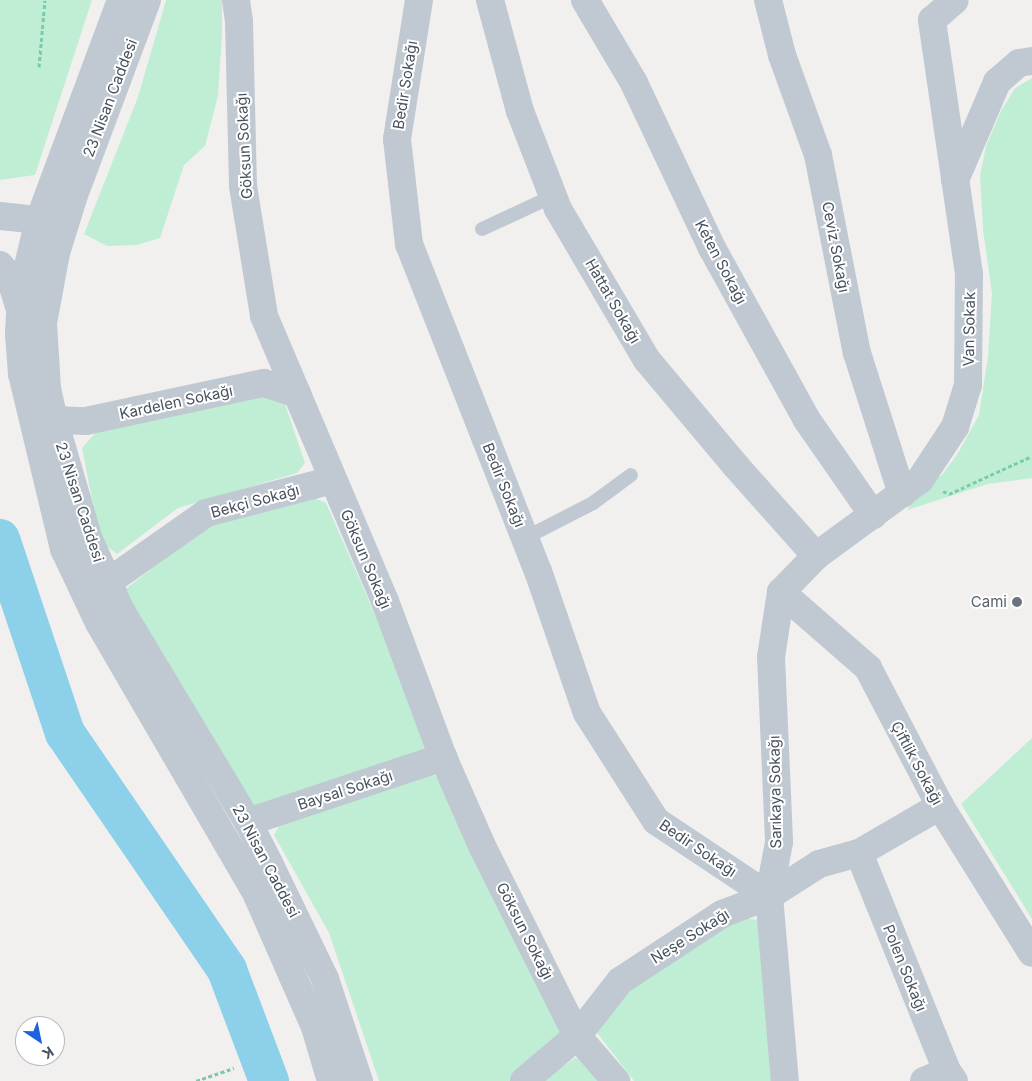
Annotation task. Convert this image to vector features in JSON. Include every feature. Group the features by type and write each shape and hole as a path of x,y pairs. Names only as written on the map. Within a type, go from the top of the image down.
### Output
{"street":[{"name":"23 Nisan Caddesi","path":"121,0 39,220 24,277 20,310 22,374 64,549 100,624 257,896 315,1027 331,1081"},
{"name":"23 Nisan Caddesi","path":"147,0 73,198 56,253 43,322 47,389 54,420 88,537 120,609 248,822 325,979 359,1081"},
{"name":"Göksun Sokağı","path":"236,0 239,22 243,186 264,316 385,601 443,757 482,846 577,1036 616,1081"},
{"name":"Bedir Sokağı","path":"419,0 397,139 409,244 525,538 587,714 656,821 769,896"},
{"name":"Hattat Sokağı","path":"490,0 520,111 558,209 648,360 735,466 816,556"},
{"name":"Keten Sokağı","path":"585,0 634,83 712,248 807,420 873,515"},
{"name":"Ceviz Sokağı","path":"768,0 782,54 818,155 857,353 911,487"},
{"name":"Van Sokak","path":"781,592 816,556 911,487 955,427 968,385 970,274 932,20 955,0"},
{"path":"956,180 998,82 1019,64 1032,61"},
{"path":"0,216 39,220 57,217 65,211 73,198"},
{"path":"0,265 10,278 20,310"},
{"name":"Kardelen Sokağı","path":"54,420 86,421 264,383 296,394"},
{"name":"Bekçi Sokağı","path":"108,582 206,513 333,480"},
{"name":"Sarıkaya Sokağı","path":"781,592 772,657 779,842 769,896 785,1081"},
{"name":"Çiftlik Sokağı","path":"781,592 868,668 940,806 1032,953"},
{"name":"Baysal Sokağı","path":"248,822 443,757"},
{"name":"Neşe Sokağı","path":"524,1081 577,1036 620,981 722,914 769,896 819,864 859,853 940,806"},
{"name":"Polen Sokağı","path":"859,853 942,1078"}],"lane":[{"path":"482,229 553,196"},
{"path":"525,538 593,503 631,475"}],"path":[{"path":"39,67 45,0"},
{"path":"911,487 949,494 1032,456"},
{"path":"196,1081 234,1068"}],"green space":[{"path":"0,0 92,0 35,175 0,180"},
{"path":"166,0 222,0 218,96 205,146 184,165 160,238 137,245 107,246 84,234 138,97"},
{"path":"1032,78 1032,478 988,484 907,510 926,484 942,475 958,453 979,415 988,356 992,293 983,230 980,175 986,146 1001,111 1015,88"},
{"path":"264,394 283,398 305,463 297,473 178,508 117,554 100,541 82,448 96,432"},
{"path":"311,496 326,503 385,637 430,752 250,809 123,591 217,517"},
{"path":"1032,738 1032,919 961,804"},
{"path":"433,774 445,786 475,863 560,1029 559,1044 510,1081 379,1081 329,933 274,835 280,824"},
{"path":"732,916 757,920 762,933 773,1081 634,1081 595,1030 632,982"},
{"path":"575,1058 582,1059 600,1081 541,1081"}],"waterway":[{"path":"0,539 65,733 227,970 269,1081"}],"place":[{"name":"Cami","path":"1017,602"}]}
